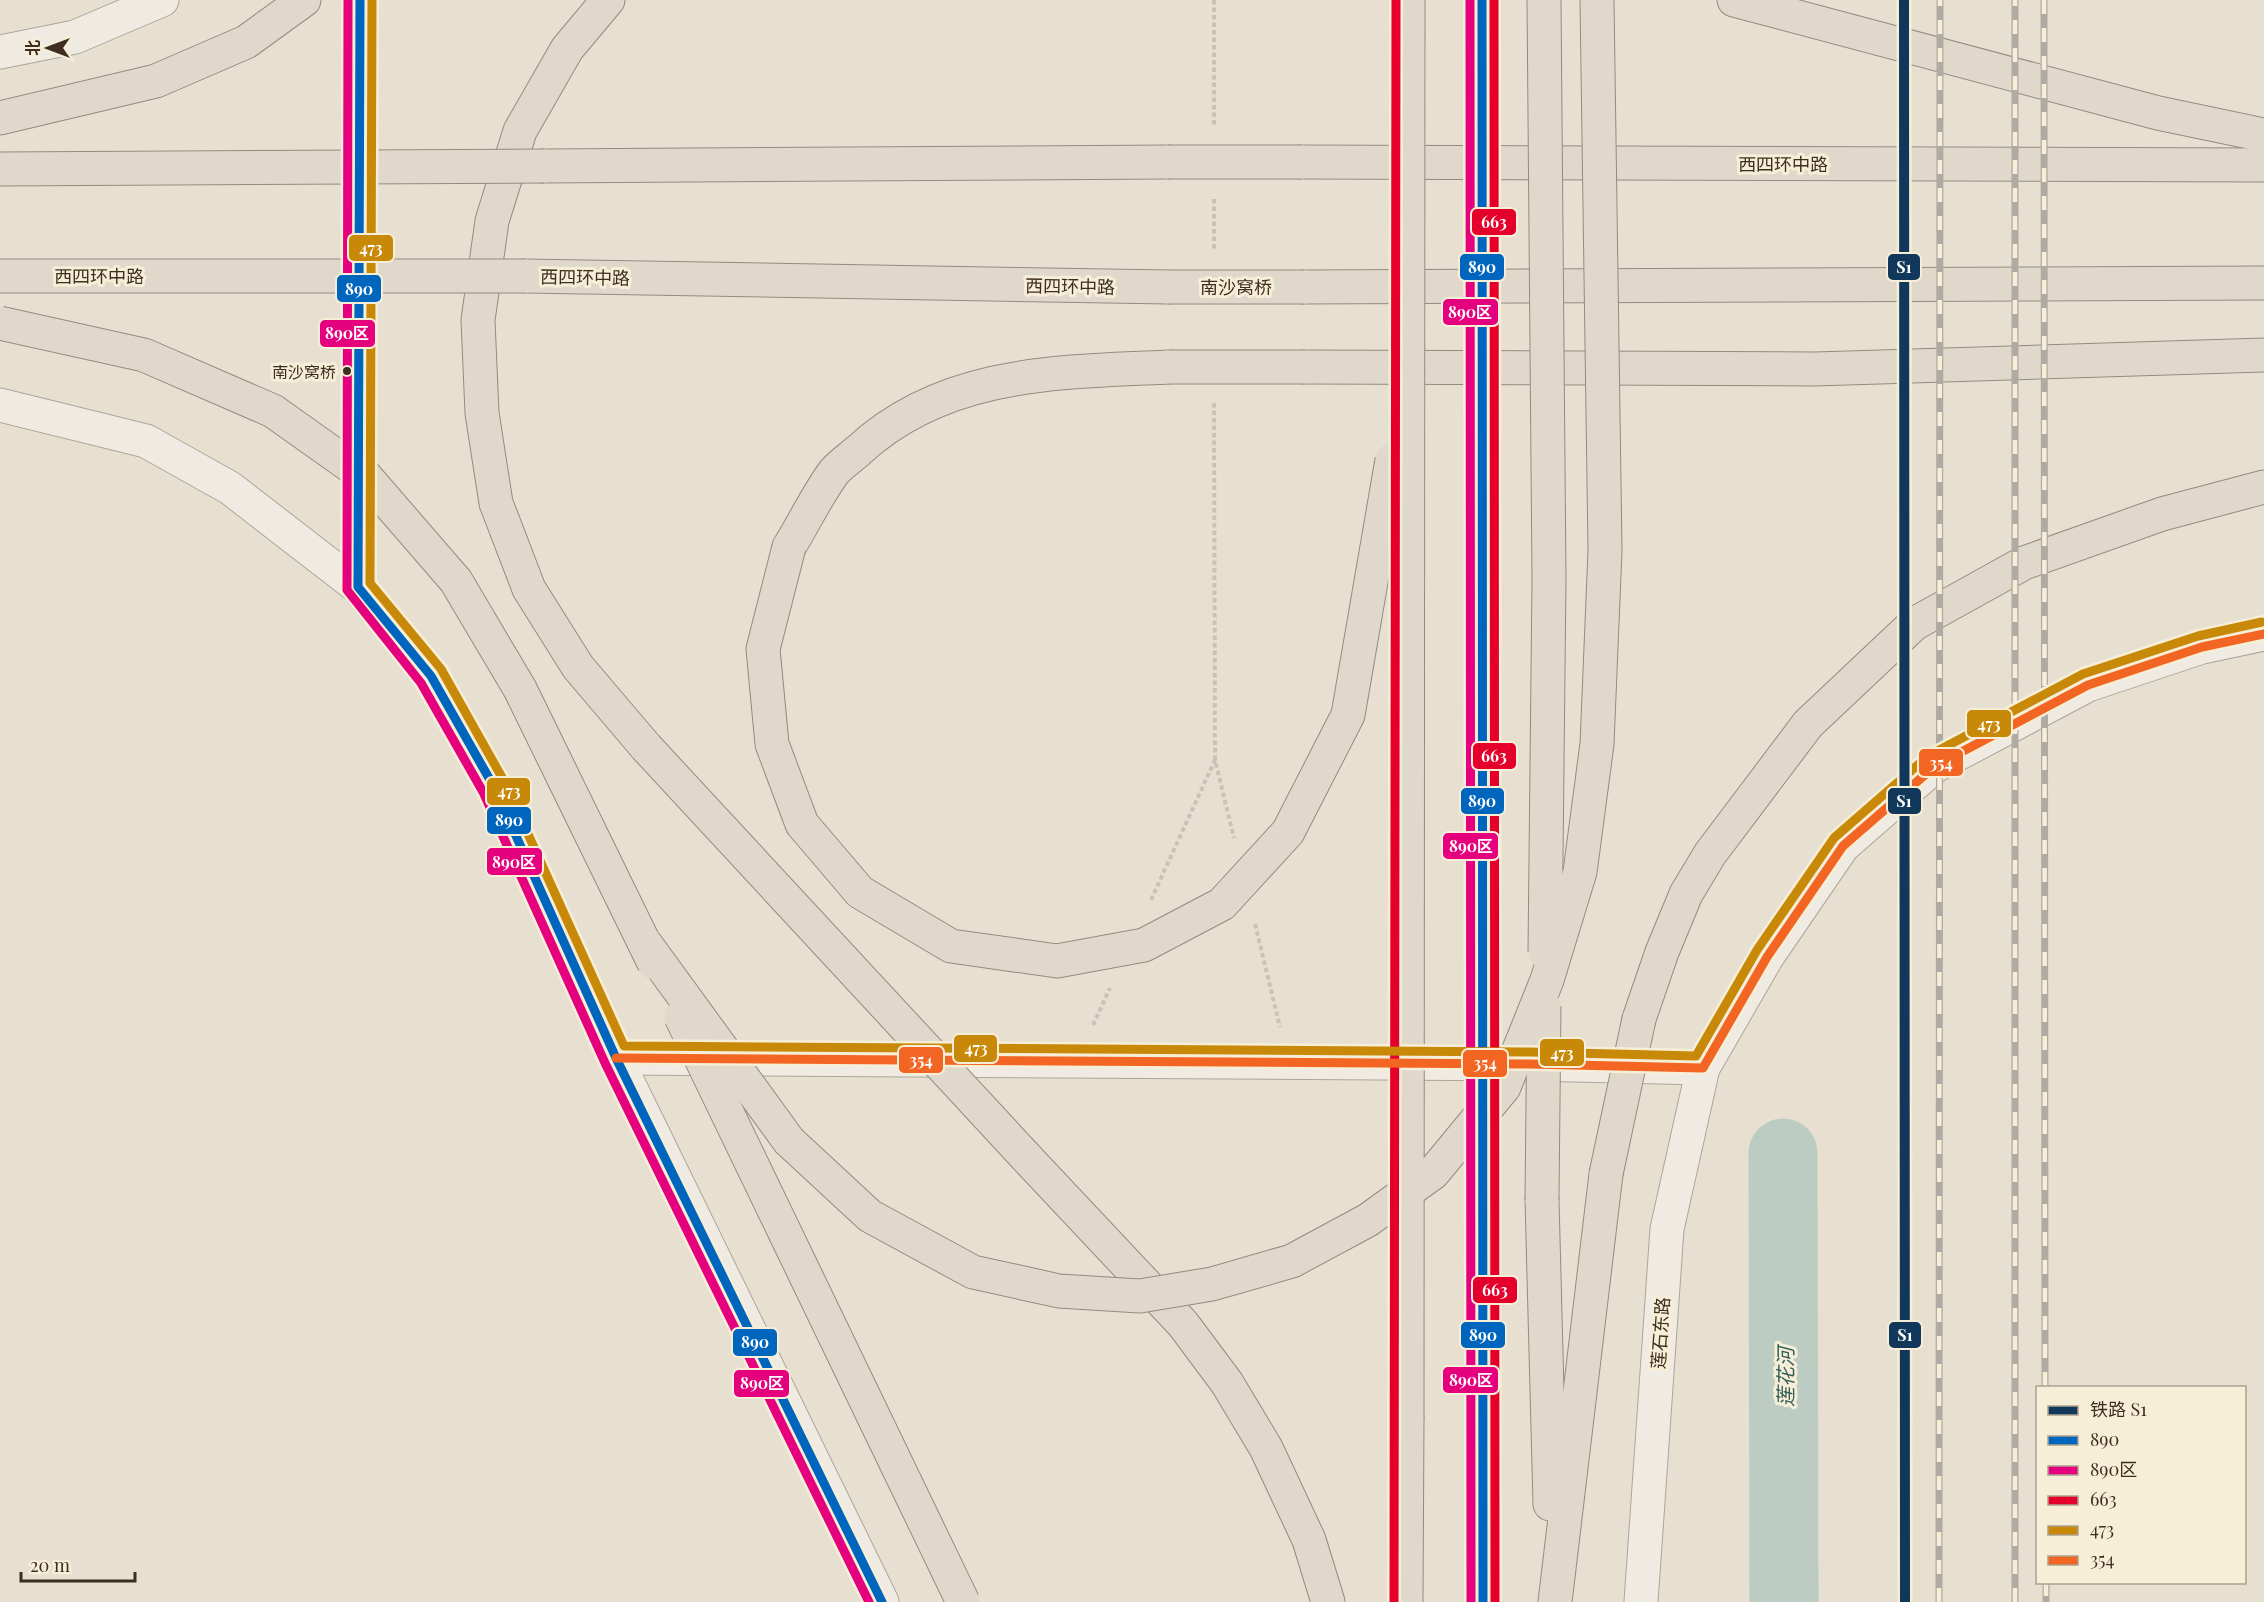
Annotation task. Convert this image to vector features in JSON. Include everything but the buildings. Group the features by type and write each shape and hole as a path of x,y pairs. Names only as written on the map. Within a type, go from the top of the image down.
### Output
{"highway":[{"path":"0,118 156,81 246,42 304,0"},
{"path":"608,0 567,49 520,131 492,221 478,320 482,413 496,503 529,589 578,667 646,747 1183,1324 1227,1383 1266,1448 1309,1540 1328,1602"},
{"path":"1406,1602 1408,0"},
{"path":"1482,0 1483,1602"},
{"path":"1544,0 1549,579 1542,1200 1554,1602"},
{"path":"645,943 789,1141 870,1216 973,1272 1059,1291 1140,1296 1212,1284 1292,1261 1368,1220 1433,1173 1504,1087 1547,981 1580,872 1598,744 1605,551 1597,0"},
{"path":"1734,0 2158,113 2264,135"},
{"name":"西四环中路","path":"0,169 1168,162 2264,165"},
{"name":"西四环中路","path":"0,276 525,276 1169,287"},
{"name":"南沙窝桥","path":"1169,287 2264,284"},
{"path":"0,324 144,355 273,411 366,477 456,581 520,689 963,1602"},
{"path":"1408,370 1348,715 1288,832 1222,904 1144,945 1057,961 951,946 860,892 802,824 772,744 764,649 789,547 835,472 883,428 940,398 999,381 1062,372 1169,367 1815,369 2264,355"},
{"path":"1554,1602 1606,1174 1639,1019 1686,894 1710,854 1808,724 1914,624 2024,563 2162,514 2264,487"},
{"path":"2162,514 2264,506"}],"street":[{"path":"0,52 75,37 162,0"},
{"path":"358,587 360,0"},
{"path":"0,405 147,441 230,488 358,587 431,676 494,787 616,1058 882,1602"},
{"path":"616,1058 1530,1064 1704,1068 1767,957 1843,846 1935,766 2088,685 2202,647 2264,634"},
{"name":"莲石东路","path":"1641,1602 1667,1229 1704,1068"}],"waterway":[{"name":"莲花河","path":"1783,1153 1784,1602"}],"railway":[{"path":"1939,1602 1940,0"},
{"path":"2015,0 2015,1602"},
{"path":"2044,0 2045,1386"},
{"path":"2046,1584 2046,1602"}],"rail line":[{"name":"S1","path":"1904,0 1905,1602"}],"transit line":[{"name":"890区","path":"348,0 347,590 421,683 483,792 605,1063 869,1602"},
{"name":"890","path":"360,0 358,587 431,676 494,787 616,1058 882,1602"},
{"name":"473","path":"372,0 370,583 441,669 504,781 624,1046 1530,1052 1696,1056 1757,950 1834,838 1928,756 2083,674 2198,636 2262,622"},
{"name":"663","path":"1394,1602 1396,0"},
{"name":"890区","path":"1470,0 1471,1602"},
{"name":"890","path":"1482,0 1483,1602"},
{"name":"663","path":"1494,0 1495,1602"},
{"name":"354","path":"616,1058 1530,1064 1703,1068 1767,957 1843,846 1935,766 2088,685 2202,647 2264,634"}],"place":[{"name":"南沙窝桥","path":"347,371"}]}
